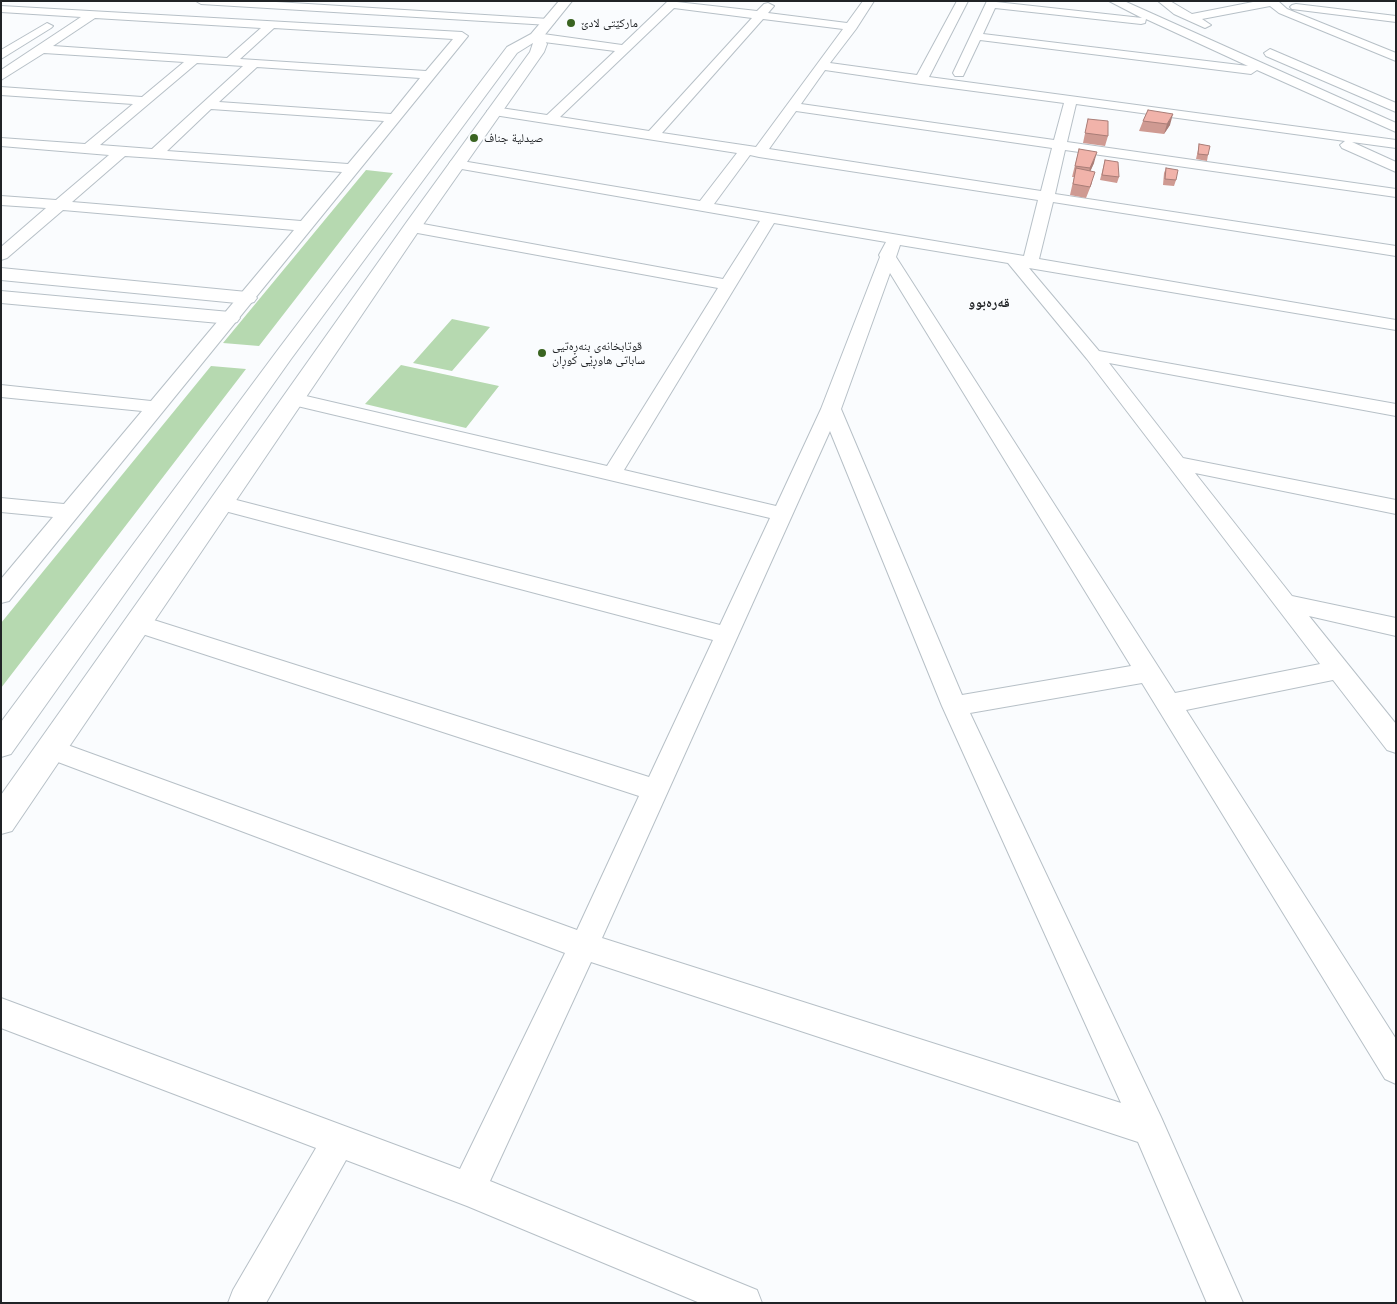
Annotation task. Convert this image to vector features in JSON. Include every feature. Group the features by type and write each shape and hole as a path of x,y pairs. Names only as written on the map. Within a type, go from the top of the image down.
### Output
{"street":[{"path":"201,1 306,4 543,29 626,49"},
{"path":"385,12 396,1"},
{"path":"1,744 284,355 512,50 543,29 566,1"},
{"path":"653,135 772,1"},
{"path":"704,206 792,107 852,27 869,1"},
{"path":"924,74 963,1"},
{"path":"1114,1 1396,130"},
{"path":"1164,1 1190,18 1217,30"},
{"path":"550,120 673,2 852,27"},
{"path":"959,73 992,3 1163,23"},
{"path":"1190,18 1272,3 1396,19"},
{"path":"1272,3 1283,11 1396,57"},
{"path":"1,9 462,36 1,595"},
{"path":"1,55 68,13"},
{"path":"1,76 93,14"},
{"path":"229,62 271,25"},
{"path":"1,821 412,226 537,52 543,29"},
{"path":"975,36 1276,74"},
{"path":"1,45 15,46"},
{"path":"40,49 429,75"},
{"path":"1261,49 1396,108"},
{"path":"89,148 195,59"},
{"path":"155,154 254,63"},
{"path":"822,66 924,74 1071,100 1396,144"},
{"path":"924,74 959,73 1396,130"},
{"path":"1,91 145,101"},
{"path":"1022,262 1047,196 1071,100"},
{"path":"208,105 395,118"},
{"path":"792,107 1396,193"},
{"path":"494,111 1396,251"},
{"path":"1327,136 1396,168"},
{"path":"1,142 353,169"},
{"path":"1,255 122,151"},
{"path":"456,164 770,217 891,247 1022,262 1396,326"},
{"path":"1,200 306,226"},
{"path":"612,474 770,217"},
{"path":"412,226 727,285"},
{"path":"468,1190 584,946 654,790 831,410 891,247"},
{"path":"891,247 1147,673 1396,1068"},
{"path":"1022,262 1285,603 1396,743"},
{"path":"1,274 247,298"},
{"path":"1,297 230,318"},
{"path":"284,355 321,358"},
{"path":"1094,356 1396,410"},
{"path":"1,391 157,407"},
{"path":"293,399 782,514"},
{"path":"831,410 954,706 1149,1129 1225,1303"},
{"path":"1178,463 1396,507"},
{"path":"222,503 726,635"},
{"path":"1,505 70,512"},
{"path":"1285,603 1396,627"},
{"path":"138,624 654,790"},
{"path":"1167,704 1338,670"},
{"path":"954,706 1147,673"},
{"path":"51,749 584,946 1149,1129"},
{"path":"1,1013 468,1190 744,1303"},
{"path":"246,1303 339,1140"}],"green space":[{"path":"366,170 393,173 259,346 223,343"},
{"path":"452,319 490,327 452,371 413,363"},
{"path":"401,365 499,386 466,428 365,404"},
{"path":"211,366 246,369 1,688 1,623"}],"building":[{"path":"1148,110 1173,114 1167,124 1143,121"},
{"path":"1088,119 1108,121 1108,136 1085,133"},
{"path":"1199,144 1210,146 1208,155 1198,154"},
{"path":"1079,149 1097,152 1090,168 1075,166"},
{"path":"1105,160 1118,162 1119,177 1102,175"},
{"path":"1076,168 1095,172 1090,187 1073,184"},
{"path":"1166,168 1178,170 1176,180 1165,179"}],"place":[{"name":"ماركێتی لادێ","path":"571,23"},
{"name":"صيدلية جناف","path":"474,138"},
{"name":"قوتابخانەی بنەڕەتیی ساباتی هاوڕێی کوڕان","path":"542,353"}],"district":[{"name":"قەرەبوو","path":"989,303"}]}
